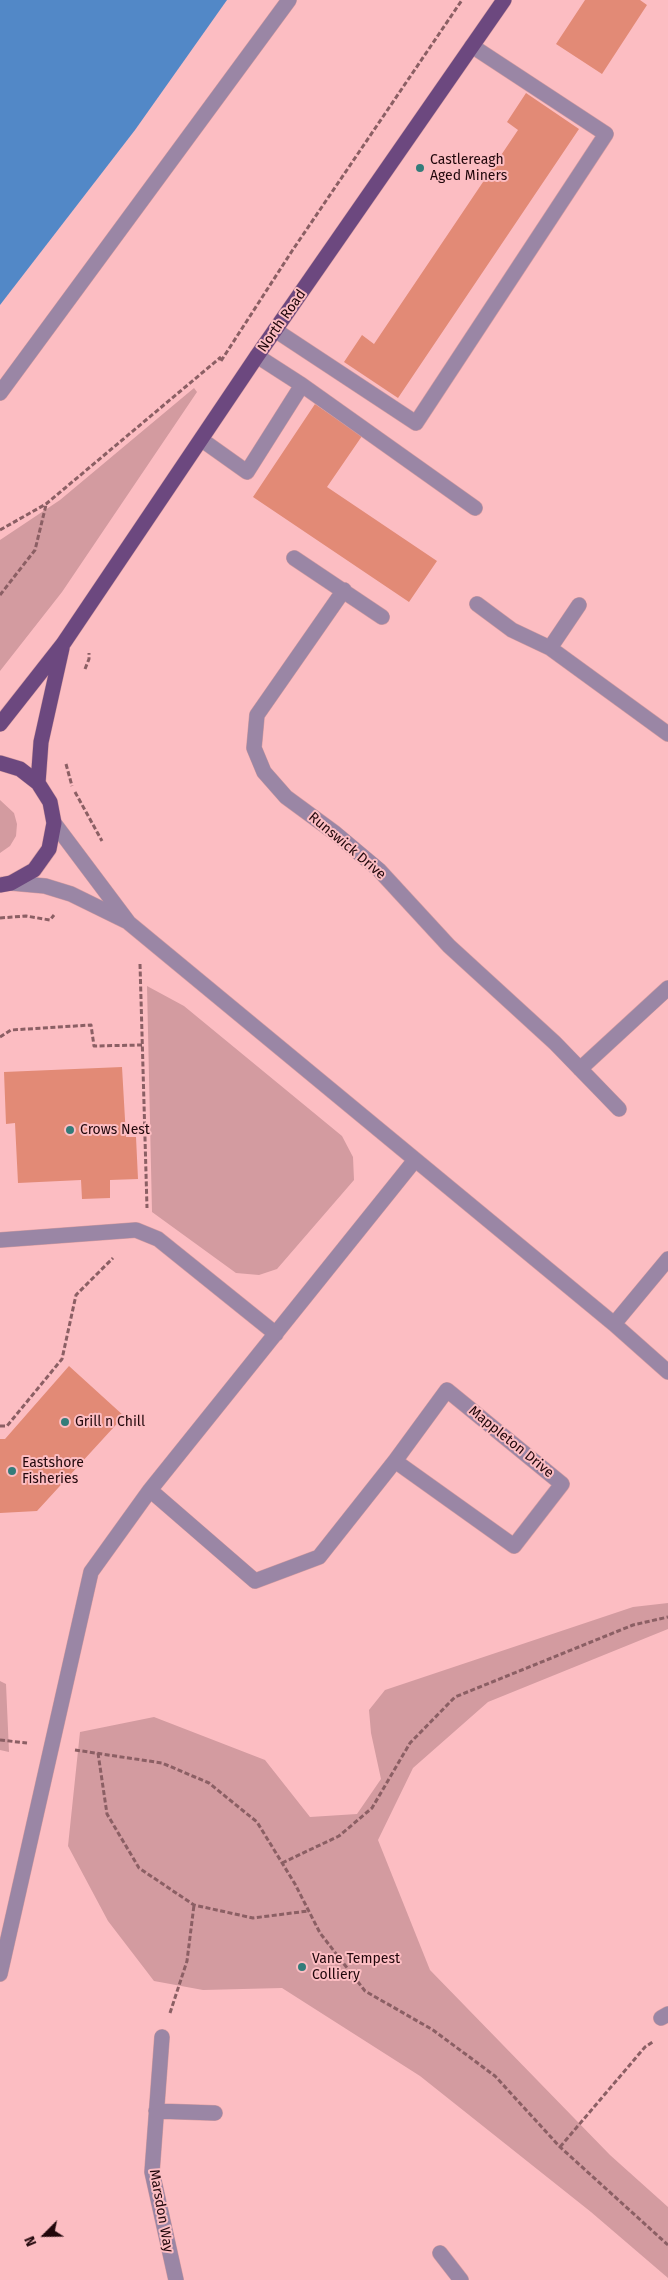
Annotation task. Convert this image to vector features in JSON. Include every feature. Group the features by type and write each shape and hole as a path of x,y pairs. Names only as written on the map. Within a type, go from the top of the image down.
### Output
{"main road":[{"name":"North Road","path":"0,724 63,644 257,356 504,0"},
{"path":"38,783 41,742 63,644"},
{"path":"0,763 20,769 38,783 50,802 54,824 48,849 34,870 6,884"}],"street":[{"path":"0,394 288,0"},
{"path":"275,330 416,423 606,134 472,46"},
{"path":"257,356 302,385 476,508"},
{"path":"202,440 247,472 302,385"},
{"path":"294,558 382,617"},
{"name":"Runswick Drive","path":"344,590 257,715 254,748 264,772 286,797 379,870 449,946 555,1043 619,1109"},
{"path":"477,604 512,630 550,648 668,734"},
{"path":"550,648 579,605"},
{"path":"54,824 129,923 614,1324 668,1372"},
{"path":"6,884 46,886 71,894 129,923"},
{"path":"580,1069 668,988"},
{"path":"0,1974 91,1572 150,1490 415,1160"},
{"path":"0,1240 136,1230 158,1239 276,1334"},
{"path":"614,1324 668,1259"},
{"name":"Mappleton Drive","path":"150,1490 255,1581 320,1557 448,1390 562,1484 514,1546 395,1461"},
{"name":"Marsdon Way","path":"162,2037 152,2172 176,2280"},
{"path":"156,2112 215,2113"},
{"path":"440,2253 461,2280"}],"path":[{"path":"0,530 46,504 223,355 462,0"},
{"path":"0,596 35,550 46,504"},
{"path":"82,676 89,659"},
{"path":"65,757 72,785 88,820 107,849"},
{"path":"0,918 26,916 50,920"},
{"path":"0,1426 7,1426 62,1359 76,1295 122,1249 146,1216 140,961 154,944"},
{"path":"0,1037 11,1030 91,1025 94,1046 142,1045"},
{"path":"282,1863 339,1836 372,1808 410,1743 455,1697 633,1625 668,1617"},
{"path":"82,1751 162,1763 209,1783 257,1822 282,1863 320,1933 366,1991 433,2030 495,2076 560,2148 668,2245"},
{"path":"98,1753 107,1814 139,1868 194,1905 253,1918 308,1911"},
{"path":"162,2037 187,1961 194,1905"},
{"path":"560,2148 644,2047 660,2037"}],"shaded area":[{"path":"194,388 197,392 62,592 0,671 0,540 60,500"},
{"path":"0,800 14,813 17,824 16,836 10,846 0,853"},
{"path":"147,986 184,1006 342,1136 353,1157 354,1180 277,1269 259,1275 236,1273 152,1212"},
{"path":"668,1603 668,1629 488,1702 413,1768 378,1840 430,1970 610,2155 668,2207 668,2278 591,2212 420,2076 282,1988 203,1990 154,1981 108,1921 68,1846 80,1732 154,1717 265,1760 310,1817 357,1814 381,1779 371,1733 369,1710 385,1690 633,1607"},
{"path":"0,1681 6,1684 9,1752 0,1750"}],"water":[{"path":"0,0 227,0 135,130 0,305"}],"building":[{"path":"585,0 640,0 647,5 602,74 556,44"},
{"path":"526,93 579,129 398,398 344,362 362,335 374,344 518,130 507,122"},
{"path":"315,404 362,436 327,487 437,561 409,602 253,497"},
{"name":"Crows Nest","path":"122,1067 126,1137 136,1137 138,1179 110,1180 110,1198 82,1199 81,1180 18,1183 15,1123 6,1124 4,1072"},
{"path":"69,1366 124,1416 37,1511 0,1513 0,1439 5,1439"}],"place":[{"name":"Castlereagh Aged Miners","path":"420,168"},
{"name":"Crows Nest","path":"70,1130"},
{"name":"Grill n Chill","path":"65,1422"},
{"name":"Eastshore Fisheries","path":"12,1471"},
{"name":"Vane Tempest Colliery","path":"302,1967"}]}
